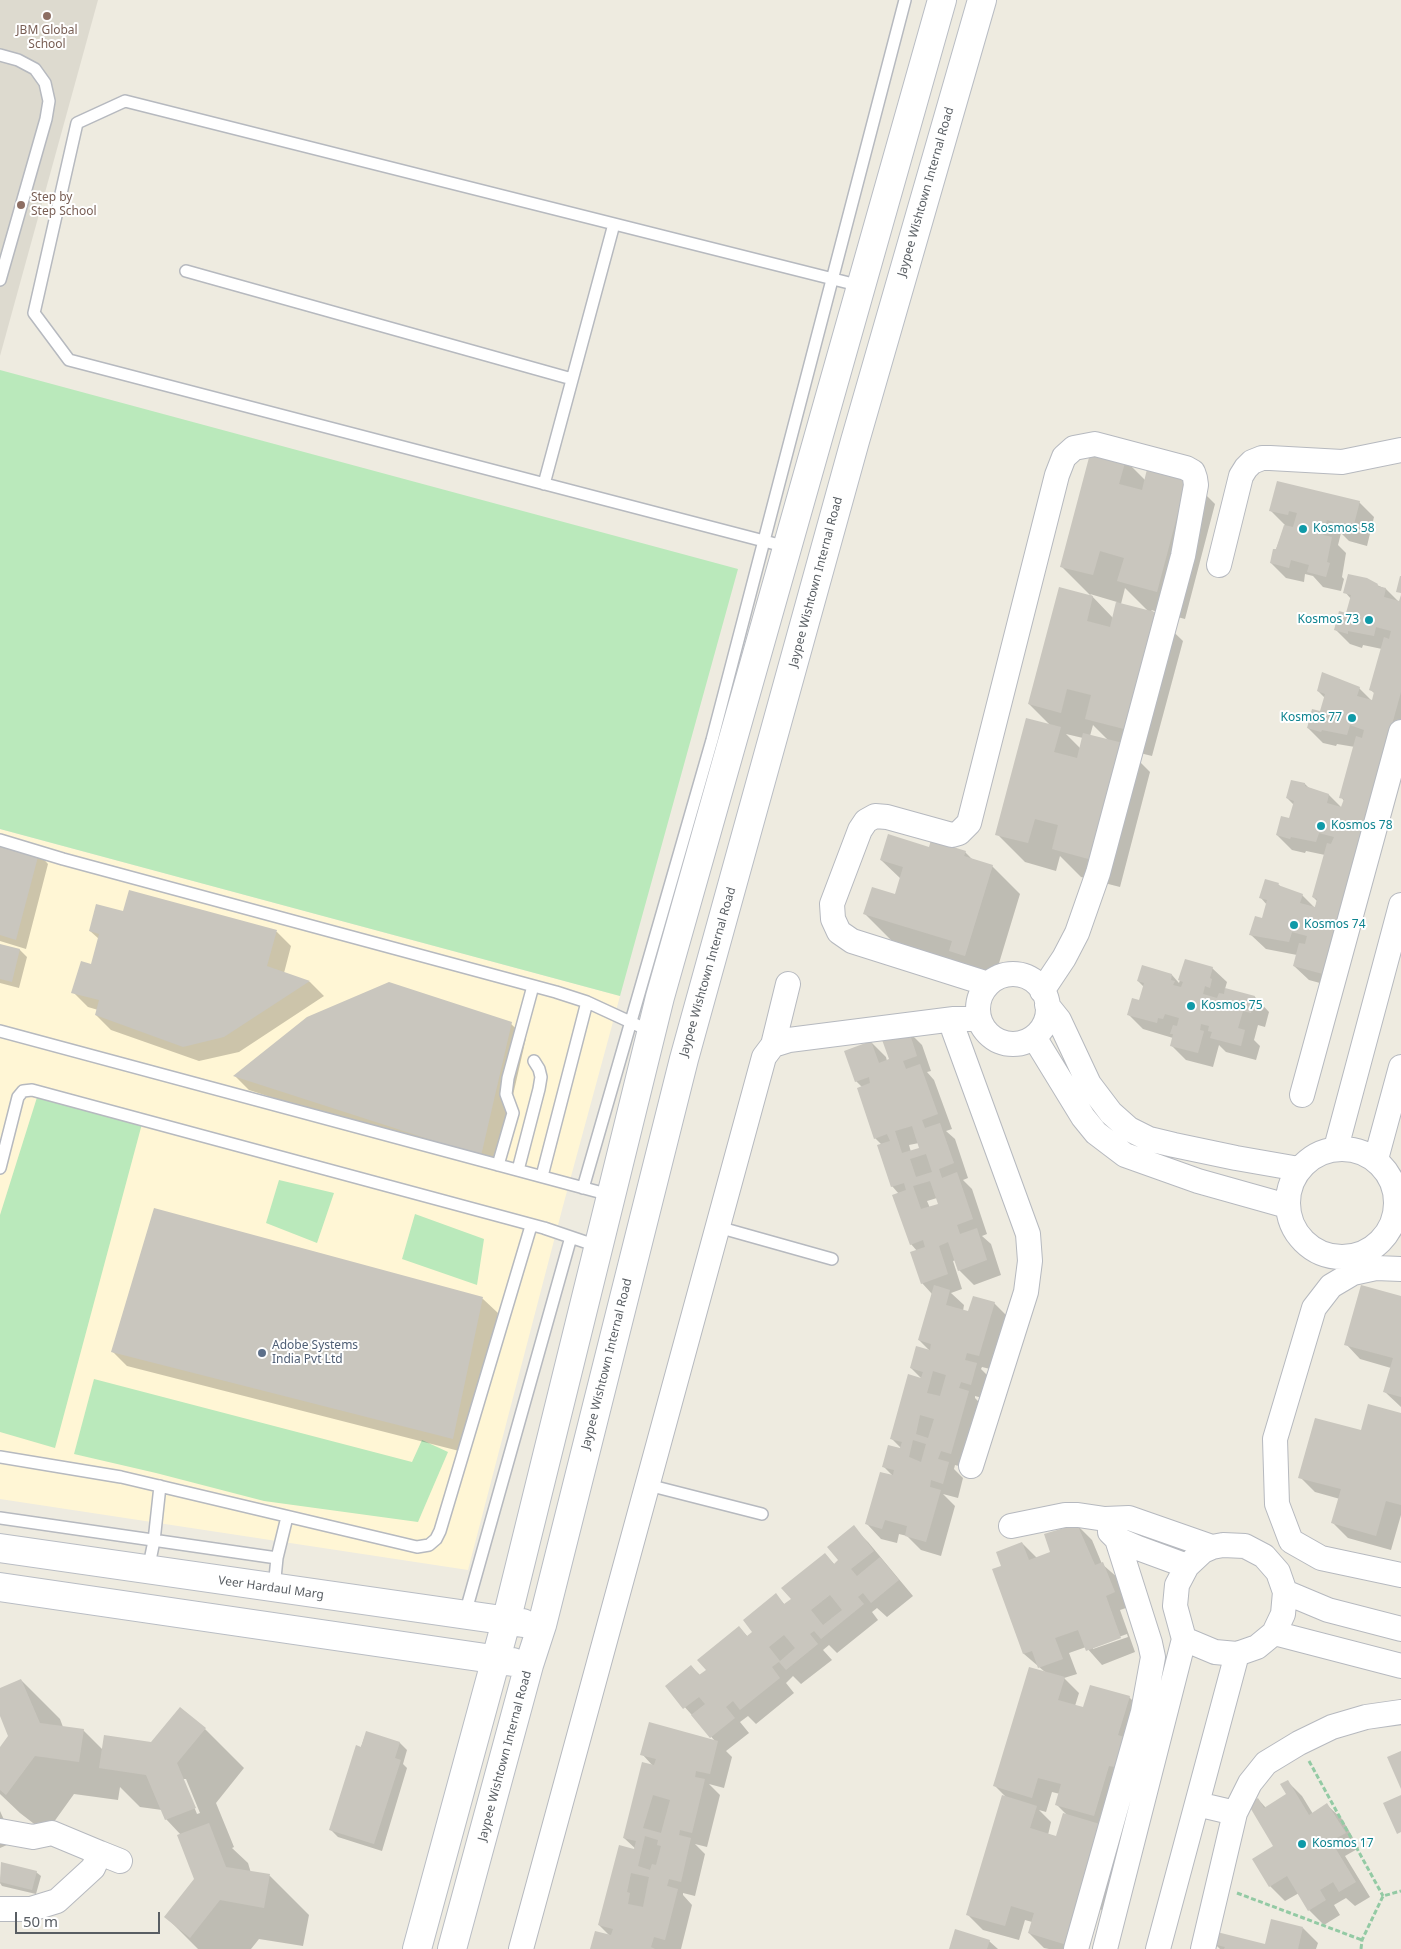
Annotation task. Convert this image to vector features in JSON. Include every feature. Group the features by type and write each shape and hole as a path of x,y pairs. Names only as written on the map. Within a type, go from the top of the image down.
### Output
{"street":[{"path":"417,1949 506,1622 598,1246 610,1195 642,1027 663,988 775,544 861,286 942,0"},
{"name":"Jaypee Wishtown Internal Road","path":"452,1949 542,1625 684,1059 854,441 982,0"},
{"path":"988,984 852,942 839,932 833,919 832,904 860,830 866,821 875,816 888,817 952,835 960,833 969,823 1056,475 1064,458 1074,448 1095,444 1186,468 1193,472 1196,485 1183,556 1098,873 1077,933 1045,998 1044,1022 1034,1037 1019,1044 1002,1043 988,1035 978,1019 978,1004 988,984 1007,974 1020,975 1033,981 1045,998 1059,1020 1089,1084 1111,1113 1129,1129 1149,1139 1174,1145 1299,1169"},
{"path":"1219,565 1241,476 1252,462 1262,458 1270,458 1342,462 1401,450"},
{"path":"1302,1096 1401,732"},
{"path":"1336,1148 1401,905"},
{"path":"521,1949 764,1057 773,1045 788,984"},
{"path":"773,1045 789,1040 954,1020 978,1019"},
{"path":"954,1020 952,1024 954,1031 1028,1234 1030,1261 1026,1292 971,1466"},
{"path":"1034,1037 1083,1117 1096,1133 1125,1155 1198,1182 1287,1206"},
{"path":"1376,1159 1401,1067"},
{"path":"1336,1148 1357,1150 1376,1159 1390,1176 1399,1196 1393,1238 1370,1250 1349,1257 1328,1256 1308,1246 1294,1230 1287,1206 1289,1188 1299,1169 1315,1155 1336,1148"},
{"path":"1401,1269 1376,1268 1352,1274 1331,1286 1314,1308 1276,1439 1277,1504 1291,1541 1321,1558 1401,1575"},
{"path":"1011,1526 1078,1515 1105,1519 1129,1518 1212,1546 1245,1546 1264,1556 1278,1572 1285,1592 1283,1614 1274,1633 1257,1647 1237,1654 1215,1652 1184,1639"},
{"path":"1105,1519 1111,1533 1117,1539 1186,1566"},
{"path":"1076,1949 1143,1712 1152,1657 1150,1642 1117,1539"},
{"path":"1105,1949 1184,1639 1175,1606 1177,1585 1186,1566 1212,1546"},
{"name":"Veer Hardaul Marg","path":"0,1548 506,1622 542,1625"},
{"path":"0,1587 530,1665"},
{"path":"1285,1592 1328,1610 1401,1629"},
{"path":"1274,1633 1401,1666"},
{"path":"1158,1949 1237,1654"},
{"path":"1203,1949 1236,1813 1250,1784 1266,1764 1299,1743 1332,1727 1366,1717 1401,1712"},
{"path":"1197,1804 1236,1813"},
{"path":"0,1831 33,1837 52,1833 110,1857 93,1868 57,1901 31,1909 0,1909"}],"lane":[{"path":"861,286 833,279 614,224 125,101 77,122 34,312 69,360 775,544 833,279 905,0"},
{"path":"0,55 18,60 35,69 45,83 49,101 46,119 0,280"},
{"path":"544,484 614,224"},
{"path":"186,271 572,379"},
{"path":"0,840 62,859 533,986 587,1002 642,1027 583,1188"},
{"path":"498,1165 513,1113 506,1094 508,1078 533,986"},
{"path":"542,1176 587,1002"},
{"path":"0,1031 610,1195"},
{"path":"518,1170 541,1076 539,1068 534,1061"},
{"path":"0,1168 18,1097 23,1091 32,1090 544,1228 598,1246"},
{"path":"0,1457 100,1472 417,1547 429,1545 436,1539 443,1521 531,1226"},
{"path":"718,1227 832,1259"},
{"path":"464,1616 571,1237"},
{"path":"648,1485 762,1514"},
{"path":"148,1570 154,1541 160,1486"},
{"path":"274,1588 277,1558 287,1517"},
{"path":"0,1518 277,1558"}],"path":[{"path":"1299,1743 1383,1896"},
{"path":"1218,1885 1362,1940"},
{"path":"1361,1949 1362,1940 1383,1896 1401,1891"}],"shaded area":[{"name":"Step by Step School","path":"0,0 98,0 0,356"},
{"name":"Adobe Systems India Pvt Ltd","path":"0,829 620,996 468,1570 0,1499"}],"green space":[{"path":"0,370 738,569 620,996 0,829"},
{"path":"39,1091 143,1120 55,1448 0,1432 0,1215"},
{"path":"279,1180 334,1193 317,1243 266,1223"},
{"path":"415,1214 484,1239 477,1285 402,1259"},
{"path":"94,1379 412,1462 422,1440 448,1452 418,1522 264,1501 74,1454"}],"building":[{"path":"1091,450 1126,459 1119,484 1142,490 1148,465 1188,475 1157,592 1117,581 1124,558 1100,551 1093,575 1060,567"},
{"name":"Kosmos 58","path":"1277,481 1360,501 1352,532 1333,527 1334,522 1327,520 1323,535 1332,537 1327,562 1330,563 1326,577 1307,572 1309,565 1291,560 1289,568 1270,563 1273,549 1276,549 1284,525 1293,527 1297,513 1289,511 1288,515 1269,511"},
{"path":"1348,574 1367,578 1378,584 1377,586 1386,588 1384,597 1399,601 1401,595 1401,692 1323,974 1293,966 1299,943 1305,944 1307,936 1292,932 1289,942 1249,935 1255,916 1262,918 1267,900 1259,898 1265,879 1303,894 1300,903 1315,907 1317,899 1312,897 1327,843 1331,844 1334,837 1319,833 1316,842 1291,837 1290,839 1276,835 1281,816 1289,818 1294,801 1286,798 1291,780 1305,783 1305,786 1329,794 1327,803 1341,807 1344,799 1339,798 1356,736 1362,738 1364,730 1350,725 1347,735 1322,730 1321,732 1307,728 1312,709 1320,711 1325,694 1317,691 1322,672 1360,687 1357,696 1372,700 1374,692 1369,690 1384,637 1389,639 1391,631 1376,627 1374,636 1348,631 1348,634 1334,630 1339,611 1346,613 1351,595 1343,593"},
{"path":"1401,576 1401,593 1396,592"},
{"path":"1059,587 1093,596 1087,621 1110,627 1116,602 1155,612 1124,729 1085,719 1091,695 1067,689 1061,713 1028,704"},
{"path":"1026,718 1061,727 1054,752 1077,758 1083,733 1123,743 1092,860 1052,849 1058,825 1035,819 1028,843 995,835"},
{"path":"888,834 929,847 931,840 966,851 964,856 993,865 965,956 949,951 952,941 863,914 872,887 895,894 903,867 880,860"},
{"path":"0,842 39,853 16,940 0,935"},
{"path":"129,890 277,930 267,966 310,981 224,1037 183,1047 95,1015 99,1000 71,993 81,961 91,964 99,934 89,931 96,904 123,911"},
{"path":"0,944 20,949 12,982 0,979"},
{"name":"Kosmos 75","path":"1185,959 1213,967 1210,988 1205,986 1203,994 1217,998 1219,993 1224,994 1225,988 1255,996 1251,1013 1243,1011 1238,1028 1245,1030 1241,1046 1210,1038 1212,1032 1208,1031 1209,1026 1201,1024 1200,1030 1204,1031 1198,1053 1170,1046 1173,1034 1170,1034 1173,1025 1177,1026 1179,1018 1165,1014 1163,1019 1158,1018 1157,1023 1127,1015 1132,998 1139,1000 1144,983 1137,981 1142,965 1172,974 1171,980 1175,981 1173,985 1181,987 1183,982 1178,980"},
{"path":"389,982 512,1022 481,1156 233,1076 307,1017"},
{"path":"908,1028 917,1056 903,1061 906,1069 920,1064 938,1114 922,1120 925,1128 940,1123 954,1163 939,1169 942,1178 957,1172 973,1219 957,1225 960,1234 977,1228 987,1260 958,1271 948,1242 939,1246 948,1274 921,1284 910,1252 925,1247 923,1240 910,1245 892,1195 906,1190 904,1183 891,1187 877,1145 890,1141 887,1134 874,1139 857,1088 870,1083 869,1077 855,1082 844,1051 871,1041 879,1063 889,1059 881,1037","holes":["912,1126 919,1148 902,1153 895,1131","926,1154 932,1172 916,1177 910,1159","930,1181 938,1204 921,1209 913,1186"]},
{"path":"154,1208 483,1297 453,1439 111,1352"},
{"path":"934,1285 950,1290 946,1305 968,1311 973,1296 995,1302 979,1356 967,1353 965,1360 977,1363 971,1385 961,1382 959,1388 969,1391 951,1454 941,1451 938,1459 949,1462 943,1484 931,1480 930,1487 941,1490 926,1542 905,1536 907,1526 885,1520 882,1529 865,1524 880,1472 893,1475 894,1470 882,1467 888,1445 900,1448 902,1442 890,1439 908,1374 921,1378 923,1372 910,1368 916,1346 930,1350 931,1344 918,1340","holes":["933,1371 946,1375 940,1396 927,1393","920,1415 934,1419 928,1438 916,1434","913,1440 926,1444 921,1462 909,1457"]},
{"path":"1361,1285 1401,1296 1401,1397 1383,1392 1393,1358 1344,1345"},
{"path":"1368,1404 1401,1413 1401,1505 1386,1501 1376,1536 1331,1523 1341,1489 1298,1478 1315,1418 1361,1430"},
{"path":"1077,1524 1095,1565 1103,1562 1115,1592 1106,1596 1121,1638 1086,1651 1078,1630 1055,1638 1063,1659 1038,1668 1032,1651 1023,1654 992,1569 1001,1566 996,1552 1022,1542 1029,1560 1050,1552 1044,1534"},
{"path":"854,1525 874,1551 851,1569 857,1576 880,1557 899,1580 871,1603 863,1593 858,1597 864,1604 821,1639 814,1631 810,1634 818,1644 786,1670 779,1662 795,1648 784,1635 769,1647 780,1661 772,1667 780,1678 740,1710 733,1701 726,1707 735,1718 710,1738 691,1715 705,1704 699,1697 683,1709 665,1686 691,1665 699,1675 706,1670 697,1660 739,1626 747,1636 752,1632 743,1620 776,1593 784,1604 791,1599 781,1588 825,1553 834,1564 838,1560 827,1547","holes":["830,1595 842,1610 823,1625 811,1610"]},
{"path":"1029,1667 1065,1677 1058,1700 1083,1707 1090,1685 1130,1696 1118,1735 1124,1737 1115,1767 1109,1766 1094,1816 1055,1805 1061,1784 1038,1778 1032,1798 993,1786"},
{"path":"21,1679 40,1723 84,1729 79,1762 35,1756 6,1795 0,1790 0,1747 8,1736 0,1716 0,1688"},
{"path":"180,1707 206,1728 177,1763 196,1808 165,1820 146,1775 99,1768 104,1735 151,1742"},
{"path":"649,1722 718,1741 710,1774 696,1771 695,1777 705,1779 692,1833 680,1830 679,1835 691,1838 681,1882 669,1879 667,1886 678,1889 665,1940 654,1937 651,1947 655,1949 590,1949 595,1931 611,1935 613,1929 598,1925 619,1845 634,1849 636,1841 623,1838 642,1762 654,1765 656,1759 640,1755","holes":["653,1795 670,1800 661,1833 643,1828","645,1836 658,1840 657,1845 661,1846 656,1865 652,1864 650,1870 638,1866","631,1873 649,1877 643,1907 628,1904 630,1893 627,1892"]},
{"path":"366,1731 400,1742 395,1758 401,1760 374,1844 329,1830 356,1745 361,1747"},
{"path":"1401,1751 1401,1789 1387,1757"},
{"name":"Kosmos 17","path":"1288,1780 1309,1815 1327,1803 1346,1833 1331,1841 1356,1882 1339,1892 1333,1882 1320,1890 1326,1900 1308,1911 1287,1876 1269,1887 1252,1859 1273,1846 1248,1804 1258,1798 1264,1808 1286,1794 1280,1784"},
{"path":"1002,1795 1037,1806 1030,1828 1056,1836 1063,1813 1103,1825 1067,1945 1028,1933 1034,1913 1011,1906 1005,1926 966,1915"},
{"path":"1401,1795 1401,1832 1397,1834 1383,1803"},
{"path":"209,1823 226,1867 270,1874 264,1908 220,1900 190,1938 164,1917 194,1879 177,1835"},
{"path":"1,1862 37,1871 32,1890 0,1882"},
{"path":"1271,1919 1303,1927 1298,1949 1224,1949 1225,1947 1213,1944 1217,1932 1265,1944"},
{"path":"955,1929 990,1940 987,1949 949,1949"}],"place":[{"name":"JBM Global School","path":"47,16"},
{"name":"Step by Step School","path":"21,205"},
{"name":"Kosmos 58","path":"1303,529"},
{"name":"Kosmos 73","path":"1369,620"},
{"name":"Kosmos 77","path":"1352,718"},
{"name":"Kosmos 78","path":"1321,826"},
{"name":"Kosmos 74","path":"1294,925"},
{"name":"Kosmos 75","path":"1191,1006"},
{"name":"Adobe Systems India Pvt Ltd","path":"262,1353"},
{"name":"Kosmos 17","path":"1302,1844"}]}
